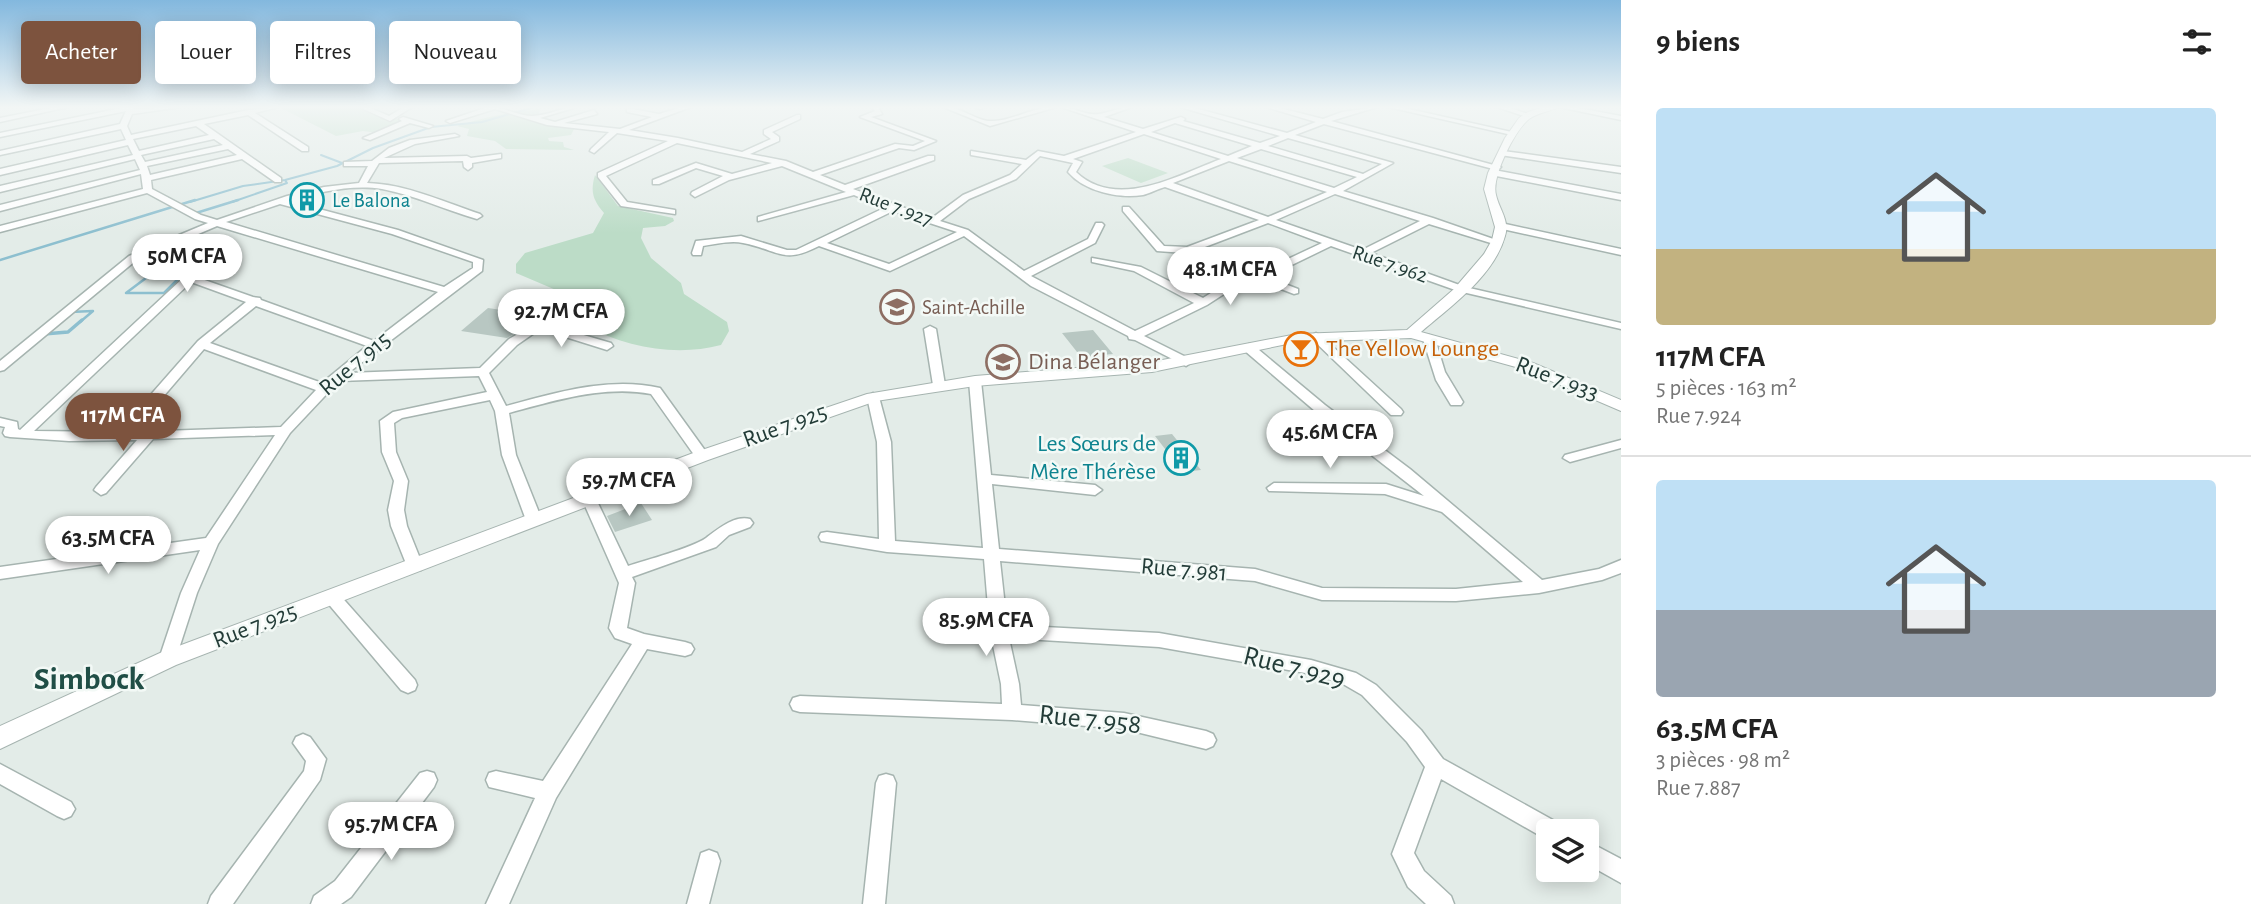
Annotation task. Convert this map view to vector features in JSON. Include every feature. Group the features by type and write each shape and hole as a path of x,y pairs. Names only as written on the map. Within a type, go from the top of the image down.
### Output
{"street":[{"path":"0,153 17,149"},
{"path":"0,172 91,149"},
{"path":"134,149 145,172 148,190"},
{"path":"0,189 161,149"},
{"path":"0,208 145,172 220,149"},
{"path":"234,149 278,180"},
{"path":"361,186 375,162 397,149"},
{"path":"659,149 601,175 624,204 672,212"},
{"name":"Rue 7.927","path":"726,149 783,163 892,208 965,232 1021,276 1133,337 1186,362"},
{"path":"745,153 753,149"},
{"path":"813,175 888,149"},
{"path":"1067,158 1093,149"},
{"path":"1200,149 1497,242"},
{"path":"933,222 966,197 1013,177 1026,162 1041,152 1079,163 1072,169 1077,178 1093,185 1136,192 1248,149"},
{"path":"1268,149 1365,177"},
{"path":"1188,250 1268,221 1336,191 1389,163 1339,149"},
{"path":"1423,149 1496,170 1620,199 1621,184"},
{"path":"1456,402 1442,383 1442,373 1420,337 1462,289 1497,242 1501,226 1489,187 1505,149"},
{"path":"974,153 1026,162"},
{"path":"1503,153 1621,170"},
{"path":"347,164 439,155 467,158 469,164 498,156"},
{"path":"145,172 243,156"},
{"path":"866,156 896,168"},
{"path":"761,219 851,190 896,168 931,158"},
{"path":"695,194 732,176 783,163"},
{"path":"656,182 696,165 732,176"},
{"name":"Rue 7.962","path":"1163,183 1462,289 1621,326"},
{"path":"0,366 133,257 218,222 281,202 361,186 380,186 477,216"},
{"path":"0,229 148,190 195,215 446,291"},
{"name":"Rue 7.915","path":"168,659 189,593 211,543 285,431 335,377 478,269 478,261 395,232 281,202"},
{"path":"697,253 699,243 741,239 792,254 892,208"},
{"path":"1126,209 1161,249 1188,250 1294,291"},
{"path":"0,216 11,226"},
{"path":"1362,254 1430,220"},
{"path":"1021,276 1092,241 1099,225"},
{"path":"1501,226 1621,252"},
{"path":"819,243 890,268 965,232"},
{"path":"1259,277 1330,243"},
{"path":"1133,337 1220,292 1188,250"},
{"path":"133,257 375,345"},
{"path":"1096,260 1137,269 1203,303"},
{"path":"11,435 189,278"},
{"path":"122,436 202,345 256,300"},
{"path":"335,377 483,372 513,342 535,326 543,325 607,346"},
{"path":"930,329 939,385"},
{"path":"1316,337 1396,412"},
{"name":"Rue 7.925","path":"4,731 168,659 702,456 873,397 939,385 1092,374 1186,362 1316,337 1420,337"},
{"name":"Rue 7.933","path":"1420,337 1528,366 1621,406"},
{"path":"202,345 324,388"},
{"path":"1249,348 1320,408 1405,472 1539,587"},
{"path":"483,372 502,411 509,455 534,520"},
{"name":"Rue 7.958","path":"975,381 999,631 1010,684 1012,712 1124,721 1206,740"},
{"path":"502,411 564,397 622,388 648,388 655,391 702,456"},
{"path":"415,566 399,526 396,510 401,481 389,452 387,421 398,415 493,395"},
{"path":"873,397 884,442 887,546"},
{"path":"0,422 12,425 11,435"},
{"path":"11,435 69,437 285,431"},
{"path":"101,490 149,435"},
{"path":"1570,458 1621,444"},
{"path":"1386,489 1405,472"},
{"path":"986,479 1095,490"},
{"path":"1274,488 1386,489 1446,509"},
{"path":"589,499 623,574 627,591 618,628 621,633 643,641 685,649"},
{"path":"623,574 710,543 723,531 745,523"},
{"name":"Rue 7.981","path":"827,537 887,546 992,552 1265,577 1322,594 1456,595 1539,587 1602,574 1621,566"},
{"path":"0,573 211,543"},
{"path":"332,597 408,685"},
{"name":"Rue 7.929","path":"999,631 1159,640 1311,667 1349,678 1369,690 1428,752 1436,765"},
{"path":"497,904 548,792 643,641"},
{"path":"800,704 1012,712"},
{"path":"219,904 313,774 316,759 303,743"},
{"path":"1443,904 1416,878 1403,854 1436,765 1536,822"},
{"path":"0,773 64,809"},
{"path":"322,904 343,889 427,780"},
{"path":"496,780 548,792"},
{"path":"874,904 886,783"},
{"path":"1599,858 1621,872"},
{"path":"698,904 709,861"}],"green space":[{"path":"1128,158 1168,173 1141,183 1102,166"},
{"path":"595,175 618,206 673,218 674,221 665,226 643,228 641,238 651,258 681,283 684,294 727,322 729,331 721,345 669,350 618,340 585,326 591,300 577,291 556,290 516,273 516,264 525,253 593,233 604,213 594,196"}],"building":[{"path":"488,308 534,315 522,329 507,338 461,331"},
{"path":"1093,330 1113,354 1081,357 1062,333"},
{"name":"Les Sœurs de Mère Thérèse","path":"1172,434 1201,470 1183,472 1155,436"},
{"path":"641,503 652,520 615,532 607,516"}],"waterway":[{"path":"285,180 337,166 371,149"},
{"path":"321,155 342,163"},
{"path":"190,202 243,186 285,180"},
{"path":"236,201 287,183 285,180"},
{"path":"0,260 195,200"},
{"path":"196,213 236,201"},
{"path":"232,202 236,201"},
{"path":"158,269 179,278 164,293 126,293 158,269"},
{"path":"58,322 70,312 93,311 80,322"},
{"path":"60,320 44,334 68,332 82,320"}],"place":[{"name":"Le Balona","path":"307,200"},
{"name":"Saint-Achille","path":"897,307"},
{"name":"The Yellow Lounge","path":"1301,349"},
{"name":"Dina Bélanger","path":"1003,362"},
{"name":"Les Sœurs de Mère Thérèse","path":"1181,458"}],"district":[{"name":"Simbock","path":"89,679"}]}
